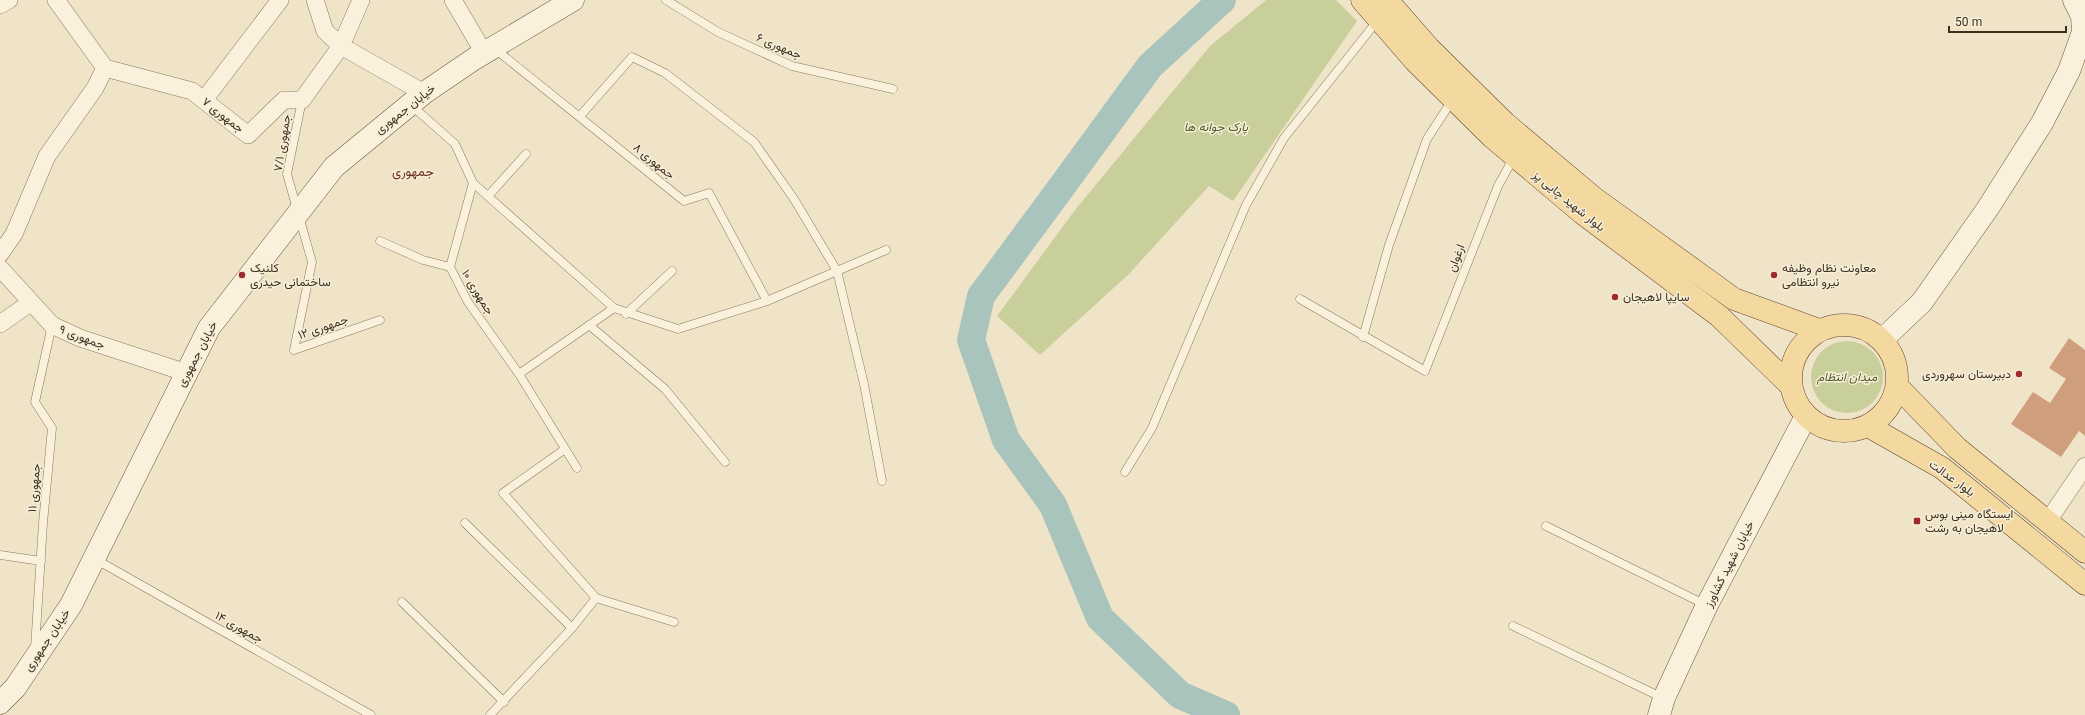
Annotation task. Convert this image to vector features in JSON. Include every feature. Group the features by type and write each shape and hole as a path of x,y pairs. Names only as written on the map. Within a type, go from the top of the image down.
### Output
{"main road":[{"name":"خیابان جمهوری","path":"0,703 8,691 35,659 70,605 95,559 209,328 334,167 417,99 488,50 573,0"},
{"name":"بلوار شهید چایی پز","path":"1362,0 1383,10 1428,48 1505,123 1594,198 1734,298 1819,330"},
{"path":"1882,340 1922,302 1988,208 2042,123 2082,53 2083,32 2079,5"},
{"name":"بلوار شهید چایی پز","path":"1383,10 1415,61 1492,137 1582,213 1719,316 1791,386"},
{"path":"1835,325 1852,325 1868,330 1882,340 1892,354 1897,370 1897,386 1892,402 1882,416 1868,426 1852,431 1836,431 1819,426 1806,416 1796,402 1791,386 1791,369 1796,353 1806,340 1819,330 1835,325"},
{"name":"بلوار عدالت","path":"1897,386 1957,448 2085,552"},
{"name":"خیابان شهید کشاورز","path":"1662,707 1707,605 1806,416"},
{"name":"بلوار عدالت","path":"1868,426 1942,468 2085,584"}],"street":[{"path":"0,5 9,0"},
{"path":"0,254 14,234 46,156 95,88 105,68 56,0"},
{"path":"204,100 280,0"},
{"path":"315,0 325,31 341,46 417,99"},
{"path":"302,100 341,46 361,0"},
{"path":"453,0 488,50"},
{"name":"جمهوری ۷","path":"105,68 192,91 248,135 284,100 302,100"},
{"name":"جمهوری ۹","path":"0,268 30,303 52,325 80,338 187,372"},
{"path":"0,324 30,303"},
{"path":"2048,521 2085,466"}],"lane":[{"name":"جمهوری ۶","path":"666,0 718,32 792,66 893,89"},
{"path":"1125,472 1152,428 1246,206 1284,138 1383,10"},
{"name":"جمهوری ۸","path":"488,50 580,116 684,200 709,193 767,301"},
{"path":"580,116 632,57 665,73 754,142 794,199 837,271 864,384 882,481"},
{"path":"1300,299 1363,336 1389,245 1427,139 1453,98"},
{"path":"417,99 455,144 473,183 489,195 614,308 626,314 678,330 767,301 886,250"},
{"name":"جمهوری ۷/۱","path":"298,214 287,174 302,100"},
{"path":"489,195 526,154"},
{"name":"ارغوان","path":"1363,336 1425,371 1498,186 1514,156"},
{"name":"جمهوری ۱۰","path":"473,183 450,267 468,302 519,374 577,468"},
{"name":"جمهوری ۱۲","path":"298,214 312,262 294,350 380,320"},
{"path":"380,241 423,260 450,267"},
{"path":"626,314 672,271"},
{"path":"519,374 614,308"},
{"name":"جمهوری ۱۱","path":"35,659 41,561 52,428 35,402 52,325"},
{"path":"589,326 665,389 725,462"},
{"path":"565,449 503,492 596,598 674,622"},
{"path":"465,523 572,628"},
{"path":"1546,526 1707,605"},
{"path":"0,555 41,561"},
{"name":"جمهوری ۱۴","path":"95,559 371,715"},
{"path":"490,715 504,702 572,628 596,598"},
{"path":"402,602 504,702"},
{"path":"1513,626 1662,707"}],"green space":[{"name":"پارک جوانه ها","path":"1266,0 1336,0 1357,21 1233,201 1209,186 1129,274 1040,355 997,316 1075,210 1210,46"},
{"name":"میدان انتظام","path":"1847,341 1867,347 1877,357 1883,377 1877,397 1867,407 1847,413 1827,407 1817,397 1811,377 1817,357 1827,347"}],"building":[{"path":"2069,338 2085,350 2085,436 2079,431 2061,457 2011,424 2033,392 2050,403 2066,379 2049,368"}],"waterway":[{"path":"1222,0 1150,66 981,296 971,340 1006,440 1053,505 1100,618 1180,695 1226,715"}],"place":[{"name":"کلنیک ساختمانی حیدری","path":"242,275"},
{"name":"معاونت نظام وظیفه نیرو انتظامی","path":"1774,275"},
{"name":"سایپا لاهیجان","path":"1615,297"},
{"name":"دبیرستان سهروردی","path":"2019,374"},
{"name":"ایستگاه مینی بوس لاهیجان به رشت","path":"1917,521"}],"district":[{"name":"جمهوری","path":"413,171"}]}
